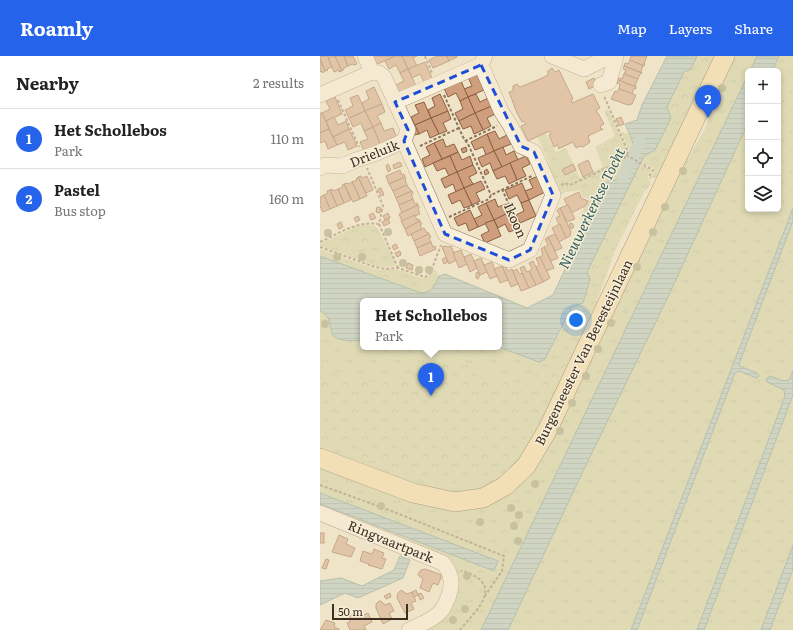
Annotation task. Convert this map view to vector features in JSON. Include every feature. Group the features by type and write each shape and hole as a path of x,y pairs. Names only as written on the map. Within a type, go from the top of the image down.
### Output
{"main road":[{"name":"Burgemeester Van Beresteijnlaan","path":"320,458 414,493 455,502 483,498 505,486 526,466 547,431 725,56"}],"street":[{"path":"365,56 372,72"},
{"path":"552,56 584,69 610,56"},
{"path":"601,86 609,82 616,56"},
{"path":"327,93 372,72 379,73 384,77 395,102 408,130 406,146 442,228 509,260 530,250 553,195 534,152 520,146 508,121 501,111 483,60 395,102"},
{"name":"Drieluik","path":"320,168 325,165 342,166 362,158 406,146"},
{"name":"Ringvaartpark","path":"320,513 443,562 450,574"},
{"path":"409,630 439,613 445,606 452,590 452,579 450,574"}],"path":[{"name":"Ikoon","path":"425,56 491,195"},
{"path":"551,190 565,183 570,186 623,160 628,152 599,87 601,86"},
{"path":"327,93 359,146 362,158 383,206 379,224 398,268"},
{"path":"465,141 508,121"},
{"path":"406,146 459,128"},
{"path":"626,156 645,165"},
{"name":"Ikoon","path":"442,228 489,199 491,195 542,171"},
{"name":"Ikoon","path":"502,189 530,250"},
{"path":"320,242 362,224 379,224"},
{"path":"320,247 375,267 386,269 398,268 425,277 430,274 442,228"},
{"path":"320,485 504,556 502,571 478,609 460,630"},
{"path":"450,574 463,571 479,579 485,590 485,596"}],"highlighted area":[{"path":"481,65 521,146 534,152 553,195 530,250 509,260 445,234 404,141 408,130 395,102"}],"green space":[{"path":"697,56 716,56 660,177 657,176 655,179 652,177 654,168 641,162 644,155 655,150 671,118 667,108 684,72 691,69"},
{"path":"730,56 757,56 751,68 745,68 745,81 481,630 418,630 443,617 456,571 320,510 320,504 494,571 498,561 320,493 320,462 414,497 506,494 671,187 705,129"},
{"path":"779,56 793,56 793,208 631,630 508,630 668,297 745,130 745,212 781,212 781,68 773,68"},
{"path":"608,109 627,151 625,155 631,160 629,164 623,168 616,180 607,182 583,234 584,223 579,217 589,199 582,197 580,190 566,192 558,196 546,168 550,165 537,136 545,132 556,152 566,148 580,178 603,167 595,147 615,136 604,111"},
{"path":"621,132 629,134 632,140 634,148 632,157 631,156"},
{"path":"640,164 651,170 647,178 650,180 651,185 644,192 615,251 591,318 549,406 542,410 527,438 505,466 493,475 481,480 466,483 438,483 406,474 320,440 320,366 337,375 356,380 378,382 410,375 436,361 449,359 486,371 522,391 545,359 560,332 586,272"},
{"path":"793,221 793,370 789,380 784,381 770,376 767,382 784,390 785,396 697,630 637,630 735,373 739,371 756,378 757,373 738,364"},
{"path":"365,225 375,226 378,229 396,264 394,266 376,266 375,260 371,257 369,246 363,244 338,252 320,246 320,244 355,227"},
{"path":"363,244 370,246 371,257 375,260 376,266 338,252"},
{"path":"320,249 375,269 373,275 320,256"},
{"path":"320,259 360,298 360,350 502,350 502,347 565,356 505,459 320,435"},
{"path":"375,269 398,270 417,277 425,278 429,277 434,269 439,276 431,290 421,293 373,275"},
{"path":"793,395 793,545 761,630 704,630"},
{"path":"549,406 526,454 504,477 482,489 467,492 453,492 424,488 320,450 320,440 406,474 438,483 466,483 514,456 527,438 542,410"},
{"path":"793,569 793,630 770,630"}],"water":[{"path":"667,56 697,56 691,69 684,72 667,107 671,118 655,150 644,156 587,272 590,279 583,303 572,307 545,359 539,362 502,348 502,298 360,298 360,341 341,340 333,335 327,317 320,311 320,256 421,293 431,290 439,276 445,274 527,308 553,295 577,244 581,245 585,235 583,234 607,182 616,180 622,169 629,164 633,158 633,143 625,124 637,120 642,105"},
{"path":"757,56 779,56 773,68 751,68"},
{"path":"745,81 745,130 668,297 508,630 481,630"},
{"path":"793,208 793,221 739,364 740,366 757,373 759,376 756,378 739,371 735,373 637,630 631,630"},
{"path":"793,371 793,395 704,630 697,630 785,396 784,390 767,382 766,379 770,376 784,381 789,380"},
{"path":"320,493 498,561 494,571 320,504"},
{"path":"793,545 793,569 770,630 761,630"},
{"path":"400,556 410,560 403,578 358,598 345,593 320,605 320,581 341,578 362,586 394,570"}],"building":[{"path":"320,56 328,56 332,67 325,71"},
{"path":"335,56 342,71 339,72 339,70 334,72 328,58"},
{"path":"335,56 344,56 348,66 342,71"},
{"path":"344,56 353,56 357,64 348,66"},
{"path":"373,56 393,56 393,57 377,64"},
{"path":"395,56 402,56 408,69 400,73 396,65 389,69 385,61"},
{"path":"402,56 417,56 413,58 417,66 408,69"},
{"path":"437,56 447,56 449,61 433,68 429,60"},
{"path":"447,56 457,56 457,57 449,61"},
{"path":"631,56 647,56 644,66 630,60"},
{"path":"320,59 325,71 323,73 322,71 320,72"},
{"path":"630,60 643,66 641,71 642,73 624,66 625,63 628,64"},
{"path":"425,62 432,78 424,82 420,74 412,78 408,69"},
{"path":"624,66 642,73 638,79 624,74 626,70 623,69"},
{"path":"552,68 555,72 559,70 573,99 571,100 572,103 593,94 600,108 596,110 604,124 600,126 601,129 603,129 588,136 590,142 583,147 580,146 576,148 573,142 558,149 559,148 557,145 554,147 549,131 528,141 521,126 526,124 524,121 522,122 517,113 509,92 513,91 513,86 517,84 520,87 548,75 548,71"},
{"path":"408,69 416,86 399,93 396,85 404,81 400,73"},
{"path":"477,74 484,90 468,97 464,89 472,86 468,77"},
{"path":"624,74 638,79 635,85 636,87 618,80 619,78 622,79"},
{"path":"594,78 597,85 589,89 586,82"},
{"path":"618,80 636,87 636,89 634,88 632,94 619,89 620,84 617,83"},
{"path":"461,81 468,97 460,101 456,93 448,97 444,88"},
{"path":"374,87 382,104 365,111 362,103 369,99 366,91"},
{"path":"619,89 636,95 632,104 628,105 611,99 615,91 617,92"},
{"path":"440,94 448,111 431,118 428,110 435,106 432,98"},
{"path":"476,94 480,102 488,98 492,106 475,113 468,97"},
{"path":"358,95 365,111 349,118 345,110 353,106 350,98"},
{"path":"335,97 342,114 326,121 322,113 330,109 326,101"},
{"path":"468,97 475,113 459,121 455,113 463,109 460,101"},
{"path":"424,102 431,118 415,125 411,117 419,113 415,105"},
{"path":"382,104 385,112 377,116 381,123 373,127 365,111"},
{"path":"492,106 495,114 487,118 491,126 483,130 475,113"},
{"path":"365,111 373,127 364,131 361,123 353,127 349,118"},
{"path":"448,111 451,119 443,123 447,131 439,134 431,118"},
{"path":"320,113 322,113 329,129 320,133"},
{"path":"475,113 483,130 474,134 471,126 463,129 459,121"},
{"path":"334,117 338,125 346,121 349,129 333,137 326,121"},
{"path":"621,117 624,124 619,126 616,119"},
{"path":"431,118 439,134 430,138 427,130 419,134 415,125"},
{"path":"381,123 384,131 393,128 396,136 380,144 373,127"},
{"path":"373,127 380,144 364,151 360,142 368,139 364,131"},
{"path":"416,128 419,134 414,135 412,130"},
{"path":"329,129 337,145 328,149 325,141 320,143 320,133"},
{"path":"349,129 357,146 348,150 345,142 337,145 333,137"},
{"path":"495,131 499,139 507,135 511,144 494,151 487,134"},
{"path":"487,134 494,151 486,155 483,147 475,150 471,142"},
{"path":"443,139 446,147 454,144 458,152 442,159 434,143"},
{"path":"434,143 442,159 425,167 422,159 430,155 426,147"},
{"path":"466,147 467,151 463,153 461,149"},
{"path":"503,147 506,155 514,151 518,160 502,167 494,151"},
{"path":"494,151 502,167 493,171 490,163 482,167 478,158"},
{"path":"458,152 462,160 470,156 473,165 457,172 450,156"},
{"path":"450,156 457,172 449,176 445,168 437,171 433,163"},
{"path":"526,156 530,164 522,168 526,176 517,180 510,163"},
{"path":"588,160 593,172 583,177 578,165"},
{"path":"400,162 402,166 394,169 393,165"},
{"path":"510,163 517,180 509,184 505,176 497,179 493,171"},
{"path":"388,164 391,170 388,172 386,166"},
{"path":"573,164 576,170 565,175 562,170"},
{"path":"473,165 477,173 469,177 473,184 464,188 457,172"},
{"path":"487,169 489,173 485,175 484,171"},
{"path":"400,170 402,175 404,174 405,177 389,184 386,176"},
{"path":"457,172 464,188 456,192 453,184 445,188 441,179"},
{"path":"361,176 362,178 367,176 373,190 366,193 358,177"},
{"path":"538,176 545,192 529,200 525,191 533,188 529,180"},
{"path":"358,177 367,196 360,199 352,182 357,180 356,179"},
{"path":"405,177 407,185 393,191 389,184"},
{"path":"481,181 485,189 476,193 480,201 472,205 464,188"},
{"path":"352,182 360,199 353,202 344,184"},
{"path":"522,183 529,200 521,203 517,195 509,199 505,190"},
{"path":"344,184 351,200 344,203 338,189 343,187 342,185"},
{"path":"407,185 412,191 396,198 393,191"},
{"path":"381,188 384,195 381,196 378,189"},
{"path":"464,188 472,205 464,208 460,200 452,204 448,195"},
{"path":"332,189 333,191 338,189 344,203 337,206 330,190"},
{"path":"330,190 337,206 330,209 324,195"},
{"path":"412,191 413,194 411,194 413,199 399,205 396,198"},
{"path":"579,192 581,198 588,201 585,206 571,213 564,199"},
{"path":"324,195 330,209 323,212 320,206 320,197"},
{"path":"413,199 415,204 417,203 418,205 402,213 399,205"},
{"path":"495,199 498,207 506,204 510,212 494,220 486,203"},
{"path":"529,200 536,216 520,223 516,215 524,211 521,203"},
{"path":"486,203 494,220 478,227 474,219 482,215 478,207"},
{"path":"418,205 420,214 402,221 399,214"},
{"path":"568,205 575,219 567,222 560,208"},
{"path":"377,207 381,208 380,213 376,212"},
{"path":"560,208 571,232 570,236 566,238 556,218 560,216 557,210"},
{"path":"470,210 478,227 469,231 466,223 458,226 454,218"},
{"path":"510,212 517,229 509,232 505,224 498,228 494,220"},
{"path":"373,213 376,218 371,220 369,215"},
{"path":"388,213 390,218 385,220 383,216"},
{"path":"415,215 417,220 419,219 420,221 405,229 401,221"},
{"path":"358,216 360,220 356,222 354,218"},
{"path":"388,219 390,223 384,226 382,222"},
{"path":"494,220 501,236 485,243 481,235 489,231 485,223"},
{"path":"420,221 422,224 420,225 422,229 408,236 405,229"},
{"path":"341,222 343,227 339,229 337,224"},
{"path":"572,223 574,227 571,229 569,224"},
{"path":"560,224 566,238 559,242 552,228"},
{"path":"424,228 429,234 414,241 411,234"},
{"path":"580,233 584,235 580,244 576,242"},
{"path":"429,234 431,237 429,238 431,242 417,248 414,241"},
{"path":"555,234 562,248 555,251 548,237"},
{"path":"548,237 558,258 551,261 544,247 548,245 545,239"},
{"path":"431,242 433,247 435,246 436,249 420,256 417,248"},
{"path":"396,244 398,248 394,250 392,246"},
{"path":"451,246 457,260 449,264 442,247"},
{"path":"544,247 554,268 546,271 540,257 543,255 541,249"},
{"path":"461,250 467,264 459,268 453,253"},
{"path":"400,251 401,255 397,257 395,253"},
{"path":"471,254 477,268 470,272 464,257"},
{"path":"446,257 448,262 444,264 442,259"},
{"path":"540,257 550,278 543,282 536,267 539,265 536,258"},
{"path":"481,258 487,272 480,275 474,261"},
{"path":"533,261 543,282 536,285 529,271 532,269 529,263"},
{"path":"492,262 497,276 490,279 484,265"},
{"path":"408,263 413,265 412,270 406,268"},
{"path":"504,264 508,271 512,269 518,284 511,287 502,266"},
{"path":"502,266 508,280 500,283 494,269"},
{"path":"524,266 527,272 529,271 536,285 529,288 520,268"},
{"path":"517,269 519,274 522,273 529,288 521,291 513,271"},
{"path":"478,272 480,275 478,279 476,278 476,273"},
{"path":"320,533 324,533 324,543 320,543"},
{"path":"339,535 348,539 346,544 355,548 351,557 332,552"},
{"path":"374,549 384,553 382,558 386,559 382,569 360,561 363,551 372,554"},
{"path":"326,559 329,560 326,569 322,568"},
{"path":"425,569 442,575 438,585 433,583 429,592 420,588 423,579 418,574 421,570"},
{"path":"401,590 407,594 412,592 416,601 411,603 414,609 405,613 397,598 398,593"},
{"path":"416,590 418,595 414,597 412,592"},
{"path":"390,593 391,597 386,599 384,596"},
{"path":"421,593 424,598 420,600 418,594"},
{"path":"379,601 385,605 390,603 394,611 389,613 392,619 383,624 376,608 376,604"},
{"path":"353,613 359,617 368,613 372,622 364,626 366,630 350,630 347,623 350,622 350,616"},
{"path":"326,620 335,623 334,627 339,630 320,630"}],"waterway":[{"name":"Nieuwerkerkse Tocht","path":"622,178 640,141"}],"place":[{"name":"Pastel","path":"708,118"},
{"name":"Het Schollebos","path":"431,396"}]}
